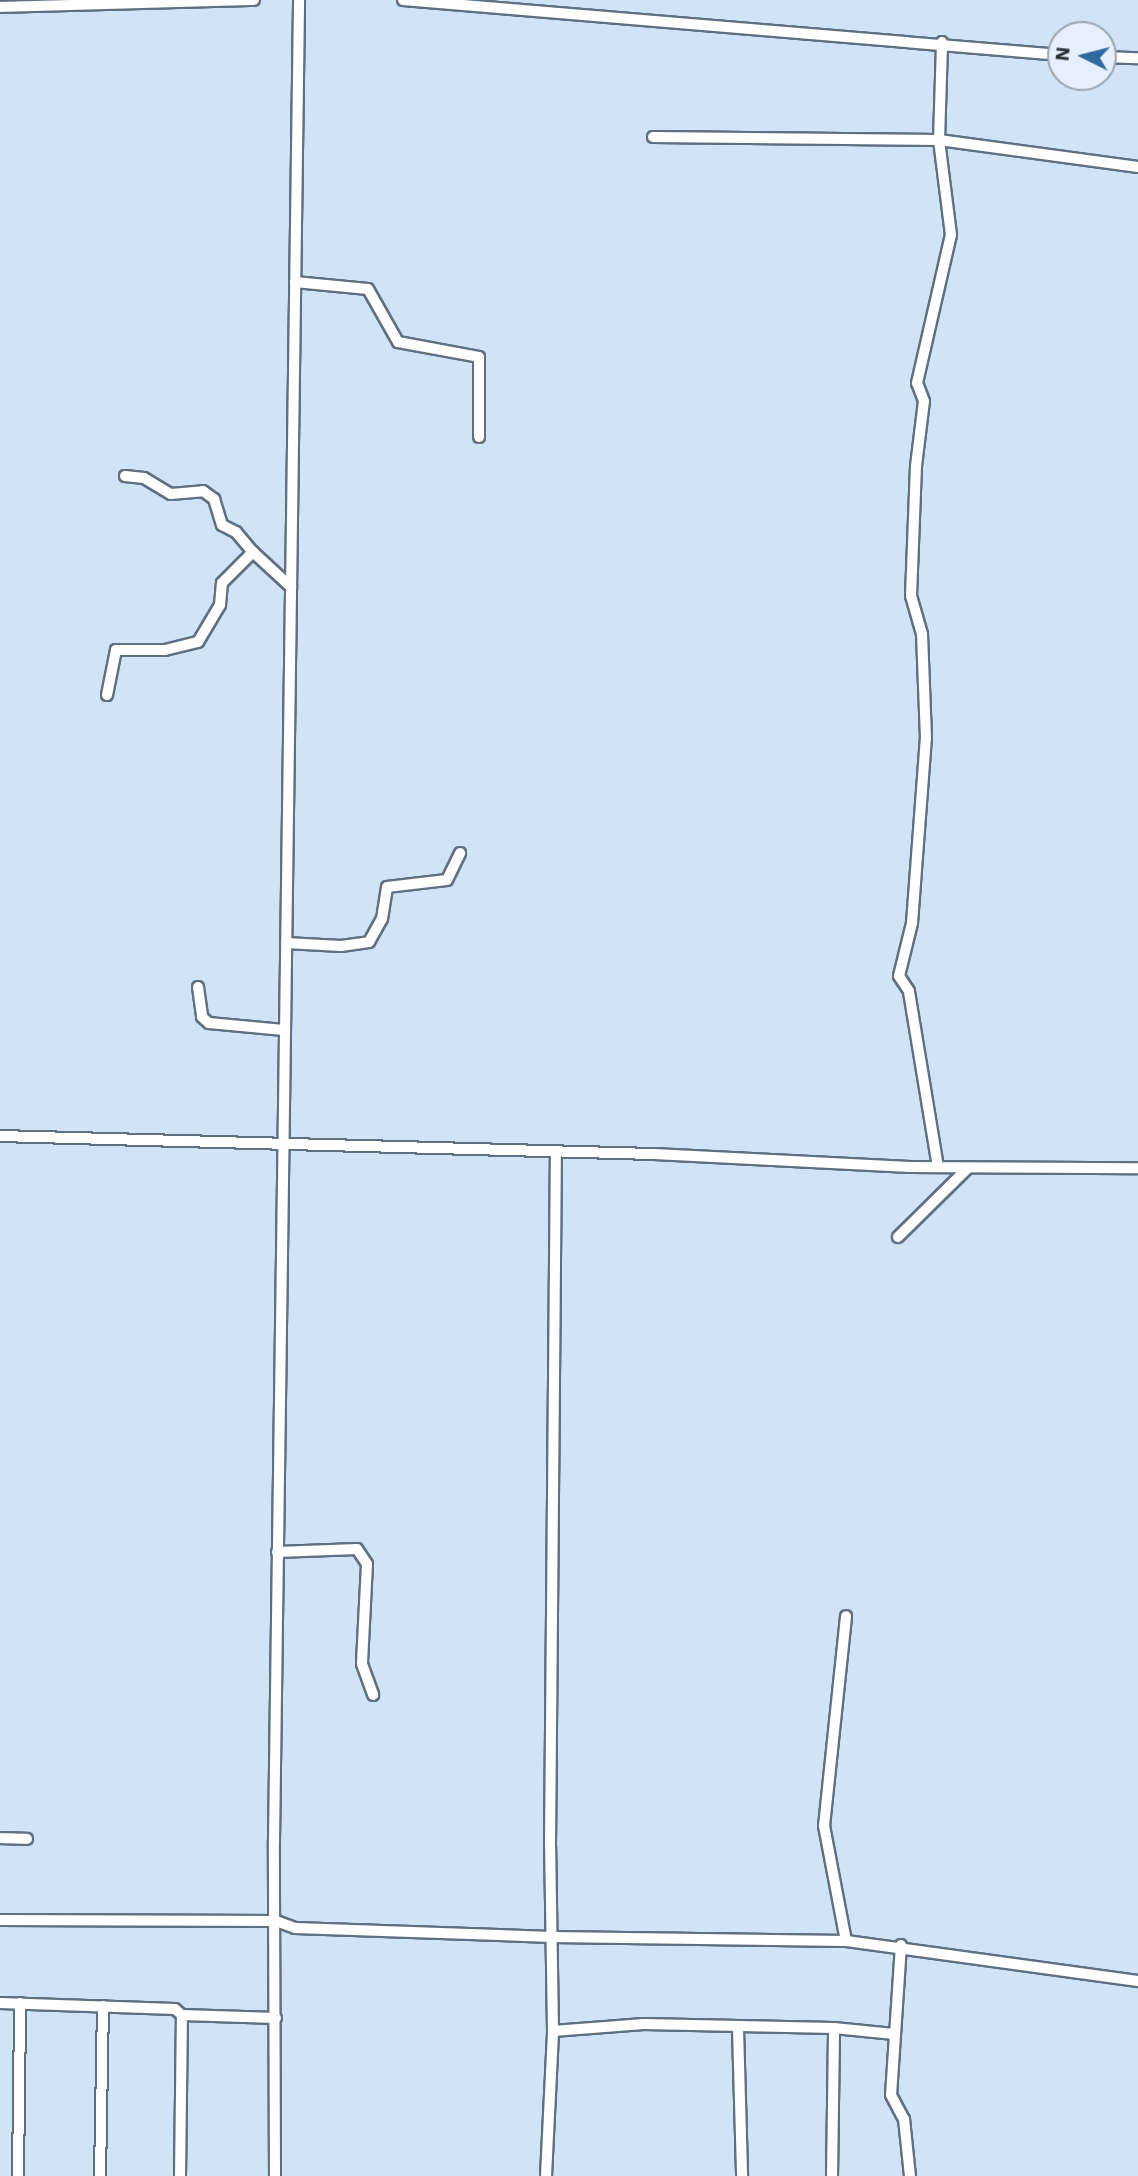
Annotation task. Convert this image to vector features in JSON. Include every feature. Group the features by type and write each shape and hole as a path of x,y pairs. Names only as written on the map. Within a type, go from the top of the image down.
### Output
{"street":[{"path":"0,7 254,0"},
{"path":"275,2176 277,1552 285,1142 284,1030 299,0"},
{"path":"403,0 942,42 1047,53"},
{"path":"938,1167 909,991 899,976 912,923 926,738 922,634 911,596 924,401 917,383 951,234 939,140 942,42"},
{"path":"1117,57 1138,58"},
{"path":"653,137 939,140 1138,167"},
{"path":"295,282 368,289 398,342 479,357 479,438"},
{"path":"125,476 144,478 171,494 203,491 214,499 222,525 236,533 291,587"},
{"path":"107,695 116,650 165,650 198,642 220,605 222,583 253,552"},
{"path":"286,943 369,942 382,919 387,887 447,880 460,853"},
{"path":"198,987 202,1017 209,1023 284,1030"},
{"path":"0,1136 285,1142 968,1168 1138,1168"},
{"path":"546,2176 553,2031 556,1151"},
{"path":"898,1237 968,1168"},
{"path":"277,1552 356,1549 362,1556 367,1564 362,1664 373,1695"},
{"path":"846,1616 824,1826 846,1941"},
{"path":"0,1838 27,1839"},
{"path":"0,1920 276,1921 295,1928 552,1937 846,1941 901,1945 1138,1981"},
{"path":"901,1945 891,2095 904,2119 910,2176"},
{"path":"0,2003 175,2009 182,2015 276,2018"},
{"path":"18,2176 20,2003"},
{"path":"100,2176 103,2006"},
{"path":"180,2176 182,2015"},
{"path":"553,2031 643,2024 738,2029 834,2028 894,2034"},
{"path":"832,2176 834,2028"},
{"path":"738,2029 742,2176"}]}
